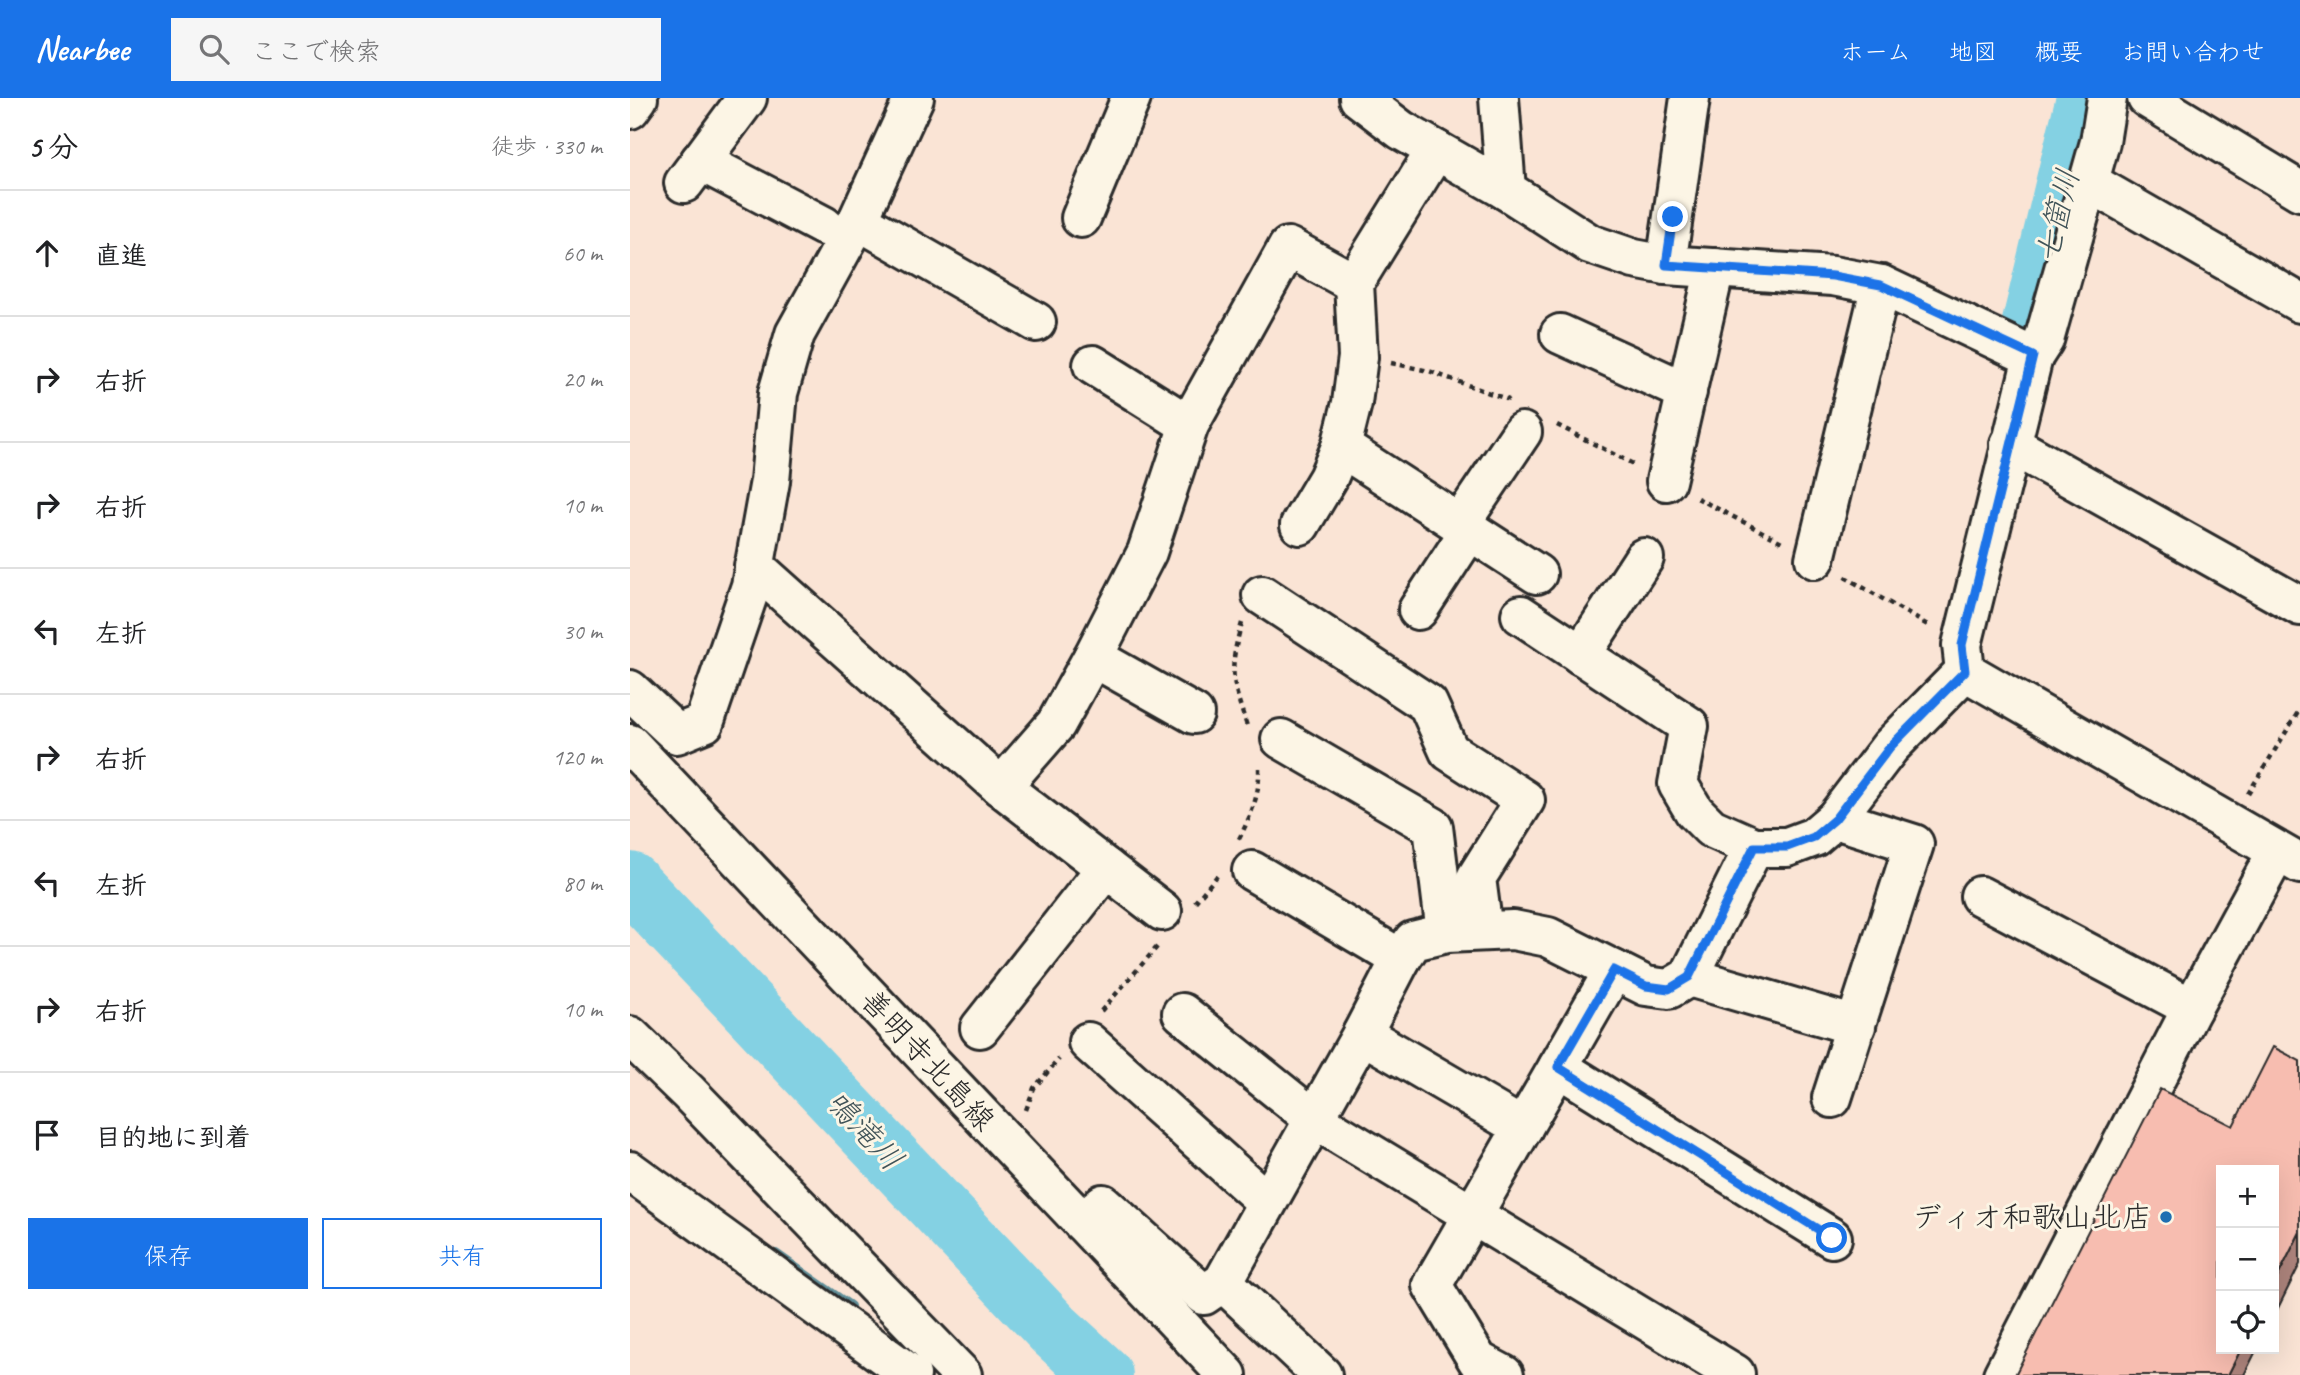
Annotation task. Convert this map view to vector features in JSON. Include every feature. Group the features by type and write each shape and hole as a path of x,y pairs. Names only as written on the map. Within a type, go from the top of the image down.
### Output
{"street":[{"path":"630,109 638,98"},
{"path":"747,98 692,172 841,223 1036,322"},
{"path":"630,690 677,734 704,723 751,586 770,481 778,393 795,334 841,223 914,98"},
{"path":"1081,218 1130,98"},
{"path":"1359,98 1401,130 1506,190 1590,244 1634,259 1666,265 1833,276 1881,285 2033,356"},
{"path":"1499,98 1506,190"},
{"path":"1666,265 1690,98"},
{"path":"1965,671 1962,645 2010,444 2033,356 2043,341 2089,182 2100,142 2107,98"},
{"path":"2147,98 2300,191"},
{"path":"1300,525 1328,478 1341,447 1352,404 1358,357 1354,283 1436,150"},
{"path":"2089,182 2300,303"},
{"path":"1001,787 1056,724 1093,657 1147,552 1189,425 1287,247 1354,283"},
{"path":"1666,481 1715,268"},
{"path":"1815,559 1881,285"},
{"path":"1560,334 1686,392"},
{"path":"1093,365 1189,425"},
{"path":"1418,610 1522,432"},
{"path":"2010,444 2300,606"},
{"path":"1341,447 1537,574"},
{"path":"1581,654 1644,558"},
{"path":"754,566 1001,787 1162,911"},
{"path":"1262,594 1428,704 1449,751 1525,800 1476,878 1464,932"},
{"path":"1521,615 1689,726 1678,784 1694,811 1711,828 1754,847 1787,847 1814,837 1835,819 1890,747 1965,671"},
{"path":"1093,657 1194,715"},
{"path":"1965,671 2288,858 2192,1008 2003,1375"},
{"path":"1281,739 1433,827 1464,932"},
{"name":"善明寺北島線","path":"630,744 1227,1375"},
{"path":"1832,1098 1914,844 1835,819"},
{"path":"1082,1222 1102,1204 1204,1295 1223,1282 1413,941 1464,932 1513,930 1548,937 1646,986 1669,989 1689,977 1754,847"},
{"path":"980,1028 1106,867"},
{"path":"1252,871 1401,959"},
{"path":"1980,896 2192,1008"},
{"path":"1504,1375 1478,1361 1432,1285 1614,970"},
{"path":"1689,977 1856,1026"},
{"path":"1182,1013 1314,1119 1735,1374"},
{"path":"1362,1034 1523,1128"},
{"path":"630,1036 688,1092 962,1375"},
{"path":"1088,1042 1267,1202"},
{"path":"1558,1067 1832,1238"},
{"path":"630,1171 911,1375"},
{"path":"1223,1282 1322,1375"}],"path":[{"path":"2229,824 2300,709"}],"building":[{"name":"ディオ和歌山北店","path":"2273,1047 2300,1061 2300,1232 2279,1274 2279,1165 2216,1165 2216,1354 2238,1354 2228,1375 2015,1375 2160,1089 2233,1126"}],"waterway":[{"name":"七箇川","path":"2030,331 2086,98"},
{"name":"鳴滝川","path":"630,882 1054,1330 1103,1375"},
{"path":"776,1254 850,1306"}],"place":[{"name":"ディオ和歌山北店","path":"2166,1217"}],"route":[{"path":"1673,217 1666,265 1833,276 1881,285 2033,356 1962,645 1965,671 1890,747 1835,819 1814,837 1787,847 1754,847 1689,977 1669,989 1646,986 1614,970 1558,1067 1832,1238"}]}
